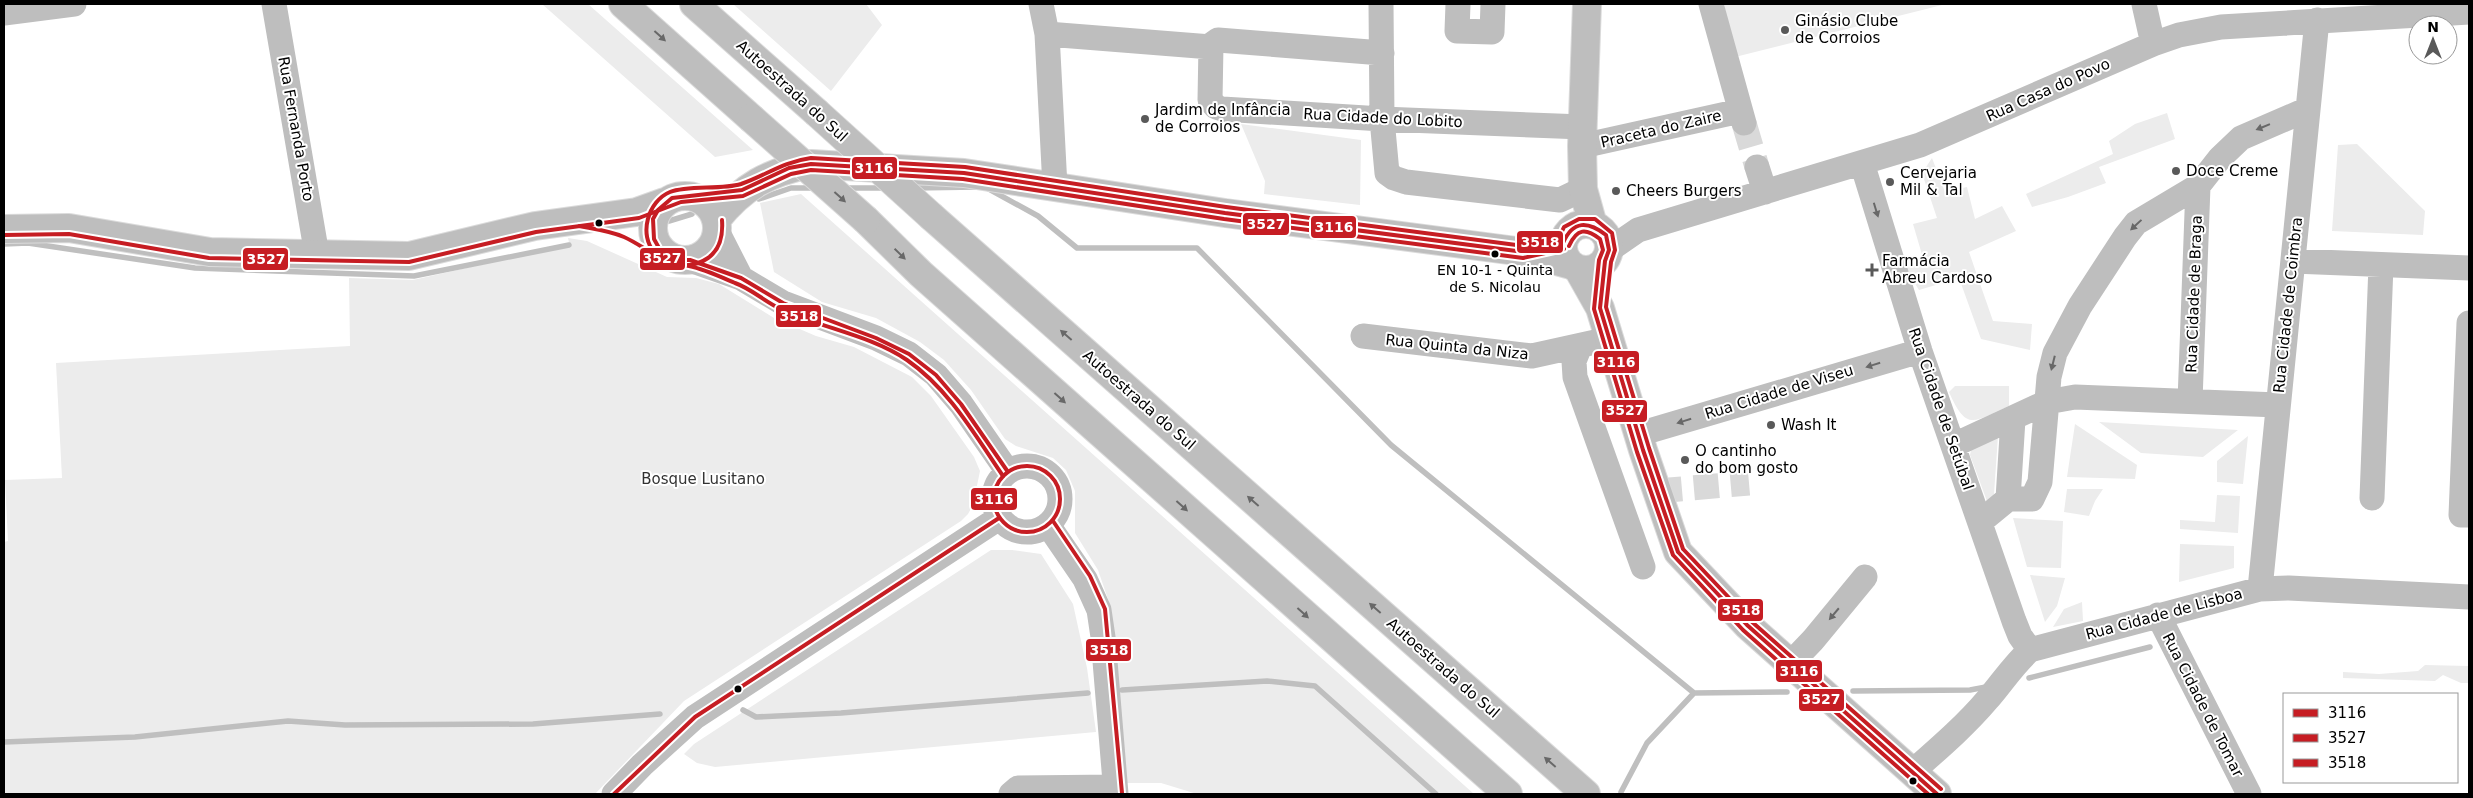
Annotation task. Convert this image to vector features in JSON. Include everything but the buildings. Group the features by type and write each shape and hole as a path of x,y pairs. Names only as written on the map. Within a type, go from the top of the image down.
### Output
{"main road":[{"path":"623,4 866,220 921,274 1508,794"},
{"name":"Autoestrada do Sul","path":"694,4 932,217 1586,794"},
{"path":"1587,4 1582,137 1586,246 1609,339 1678,552 1723,602 1937,794"},
{"name":"Rua Casa do Povo","path":"4,229 69,228 210,252 409,256 536,226 617,216 676,199 742,190 788,168 811,164 964,173 1234,214 1524,252 1586,246"},
{"name":"Rua Casa do Povo","path":"717,226 742,190"},
{"path":"676,199 706,203 717,226 714,241 708,250 690,260 679,260 668,256 659,248 653,234 653,219 676,199"},
{"name":"Rua Casa do Povo","path":"579,220 626,232 659,248"}],"street":[{"path":"4,12 74,4"},
{"name":"Rua Fernanda Porto","path":"274,4 317,255"},
{"path":"1041,4 1047,34 1055,187"},
{"path":"1381,4 1382,119 1387,173 1394,178 1560,200 1583,189"},
{"path":"1458,4 1457,31 1492,32 1493,4"},
{"name":"Praceta do Zaire","path":"1582,137 1742,117 1711,4"},
{"path":"2144,4 2153,44"},
{"name":"Rua Casa do Povo","path":"1586,246 1920,145 1967,127 2153,44 2179,36 2221,27 2469,12"},
{"name":"Rua Cidade de Coimbra","path":"2260,589 2316,20"},
{"path":"1047,34 1211,47 1218,40 1382,53"},
{"name":"Rua Cidade do Lobito","path":"1211,47 1209,95 1211,102 1216,107 1382,119 1582,137"},
{"path":"1980,522 2008,499 2032,499 2040,482 2049,377 2055,354 2080,306 2136,223 2198,186 2220,158 2241,138 2308,109"},
{"name":"Rua Cidade de Setúbal","path":"1862,163 1920,351 2020,636 2023,656"},
{"path":"1757,167 1765,192"},
{"name":"Rua Cidade de Braga","path":"2190,402 2198,186"},
{"path":"717,226 741,278"},
{"path":"690,260 741,278 783,303 876,338 909,354 936,375 960,404 1008,472"},
{"path":"2293,261 2469,268"},
{"path":"2372,498 2381,264"},
{"path":"2469,322 2467,436 2461,515 2469,515"},
{"name":"Rua Quinta da Niza","path":"1363,336 1532,356 1609,339"},
{"path":"1580,346 1574,361 1575,377 1643,566"},
{"name":"Rua Cidade de Viseu","path":"1639,434 1920,351"},
{"path":"1954,444 2047,402 2075,397 2278,405"},
{"path":"2008,499 2013,419"},
{"path":"1029,466 1040,469 1049,475 1056,484 1060,494 1059,506 1055,516 1048,525 1028,532 1012,528 999,518 994,509 995,488 1008,472 1018,467 1029,466"},
{"path":"614,794 642,765 695,717 999,518"},
{"path":"1011,794 1018,788 1115,791 1104,637 1099,610 1085,579 1048,525"},
{"path":"1790,664 1813,640 1865,577"},
{"name":"Rua Cidade de Lisboa","path":"2023,656 2158,615 2260,589 2289,588 2469,597"},
{"name":"Rua Cidade de Tomar","path":"2158,615 2249,794"},
{"path":"1912,772 1947,741 1987,700 2023,656"}],"green space":[{"path":"542,4 588,4 753,150 715,157"},
{"path":"733,4 866,4 882,25 831,91"},
{"name":"Ginásio Clube de Corroios","path":"1724,4 1946,4 1735,57"},
{"path":"2167,113 2175,139 2099,167 2106,183 2068,197 2032,207 2026,194 2113,154 2109,141 2135,124"},
{"path":"1241,124 1361,140 1360,205 1264,194 1265,181"},
{"path":"2357,144 2425,211 2423,235 2332,231 2338,145"},
{"path":"1932,158 1945,192 1967,187 1975,219 2002,206 2016,231 1969,252 1993,321 2032,324 2030,350 1981,339 1959,278 1919,290 1902,263 1923,258 1913,224 1937,218 1922,173"},
{"path":"801,194 1474,794 1197,794 1161,783 1125,783 1109,602 1098,570 1075,533 1075,491 1066,470 1053,458 1016,446 1005,439 971,390 944,360 920,342 876,318 822,302 774,272 760,203"},
{"name":"Bosque Lusitano","path":"568,238 587,241 667,277 696,278 719,284 774,318 816,336 854,347 912,377 931,396 974,457 980,471 973,505 968,514 961,521 684,701 595,794 4,794 4,542 8,541 5,480 62,478 56,363 350,346 349,278 413,280 570,247"},
{"path":"1955,386 2009,386 2009,406 1979,419 1967,418 1961,414 1949,392"},
{"path":"2099,422 2238,430 2203,457 2141,453"},
{"path":"2075,424 2137,465 2135,479 2067,477"},
{"path":"1998,436 1994,494 1988,504 1970,455 1972,446"},
{"path":"2248,436 2243,484 2217,482 2217,461"},
{"path":"2067,489 2103,489 2095,501 2089,516 2064,512"},
{"path":"2217,495 2240,496 2238,533 2180,529 2180,520 2215,522"},
{"path":"2013,518 2063,521 2061,568 2027,567"},
{"path":"2180,544 2234,546 2234,568 2179,582"},
{"path":"991,550 1012,550 1041,554 1073,604 1087,668 1096,732 715,767 697,763 684,754 694,744"},
{"path":"2030,575 2065,578 2057,606 2045,622"},
{"path":"2082,602 2083,621 2053,627 2064,609"},
{"path":"2425,665 2469,666 2469,683 2461,683 2443,675 2435,681 2343,678 2343,672 2379,674 2418,671"}],"waterway":[{"path":"915,188 976,187"},
{"path":"759,199 791,188 816,188"},
{"path":"845,188 886,188"},
{"path":"987,188 1038,216 1077,248 1197,248 1391,445 1694,693 1787,692"},
{"path":"669,221 692,214"},
{"path":"4,244 28,243 195,268 414,276 569,245"},
{"path":"2029,678 2150,647"},
{"path":"1122,690 1267,681 1315,686 1436,794"},
{"path":"1853,691 1970,690 1986,687"},
{"path":"743,710 756,717 841,713 1088,693"},
{"path":"1621,792 1647,743 1694,693"},
{"path":"4,742 135,737 288,721 345,725 533,724 660,714"}],"tunnel":[{"path":"1744,123 1757,167"},
{"path":"1657,491 1749,483"}],"transit line":[{"name":"3518","path":"1003,476 960,413 936,385 907,360 893,351 796,316 769,303 741,286 695,267 663,259 655,253 650,246 646,228 651,211 656,203 662,196 670,192 733,186 783,166 811,158 965,167 1226,207 1524,246 1559,238 1564,227 1579,219 1595,219 1612,233 1615,250 1611,262 1606,307 1649,448 1683,549 1751,621 1941,789"},
{"name":"3116","path":"1008,472 961,404 936,375 909,354 876,338 783,303 741,278 690,260 679,260 659,248 654,239 653,219 658,210 672,198 742,190 789,168 811,164 964,173 1225,213 1524,252 1563,243"},
{"name":"3527","path":"4,235 69,234 209,258 409,262 536,232 639,218 681,202 743,196 791,174 811,170 963,179 1224,219 1523,258 1564,249"},
{"name":"3527","path":"579,226 619,235 665,260 675,264 686,265 697,264 708,258 716,250 721,236 722,220"},
{"name":"3116","path":"1563,243 1571,230 1582,225 1593,227 1606,235 1609,250 1605,261 1600,308 1643,450 1678,552 1747,625 1937,794"},
{"name":"3527","path":"1569,246 1575,236 1582,232 1590,233 1600,239 1603,250 1599,260 1594,309 1637,452 1673,555 1743,630 1928,794"},
{"name":"3116","path":"1027,466 1040,469 1050,476 1057,486 1060,499 1057,512 1050,522 1040,529 1027,532 1014,529 1004,522 997,512 994,499 997,486 1004,476 1014,469 1027,466"},
{"name":"3116","path":"614,794 695,717 999,518"},
{"name":"3518","path":"1053,521 1090,576 1105,609 1122,793"}],"place":[{"name":"Ginásio Clube de Corroios","path":"1785,30"},
{"name":"Jardim de Infância de Corroios","path":"1145,119"},
{"name":"Doce Creme","path":"2176,171"},
{"name":"Cervejaria Mil & Tal","path":"1890,182"},
{"name":"Cheers Burgers","path":"1616,191"},
{"name":"EN 10-1 - Quinta de S. Nicolau","path":"1495,254"},
{"name":"Farmácia Abreu Cardoso","path":"1872,270"},
{"name":"Wash It","path":"1771,425"},
{"name":"O cantinho do bom gosto","path":"1685,460"}]}
